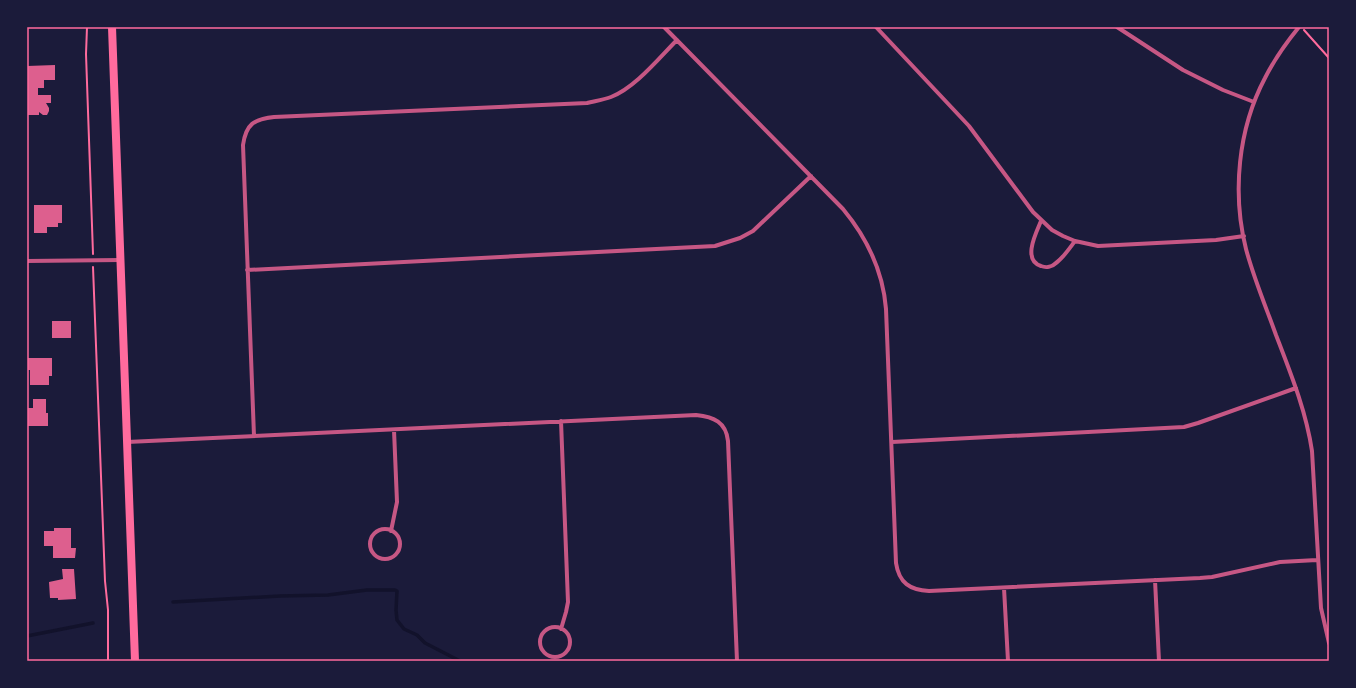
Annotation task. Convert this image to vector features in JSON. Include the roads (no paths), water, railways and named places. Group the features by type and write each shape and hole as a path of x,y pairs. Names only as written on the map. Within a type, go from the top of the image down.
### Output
{"main road":[{"path":"112,27 135,661"}],"street":[{"path":"664,27 811,176 853,222 871,252 881,279 886,309 896,563 897,571 905,583 913,588 929,592 1212,577 1280,562 1317,560"},
{"path":"876,27 969,126 1033,212 1052,230 1075,241 1098,246 1216,240 1244,236"},
{"path":"1117,27 1183,70 1254,102"},
{"path":"1300,27 1278,54 1265,77 1254,102 1246,129 1240,172 1240,208 1244,236 1255,279 1305,415 1312,451 1317,560 1321,608 1329,643"},
{"path":"254,436 243,145 244,135 248,128 256,121 274,117 587,103 617,94 633,83 677,40"},
{"path":"247,270 715,246 740,238 753,231 811,176"},
{"path":"1041,221 1031,251 1032,257 1036,263 1049,267 1056,264 1075,241"},
{"path":"27,261 120,260"},
{"path":"892,442 1184,426 1198,423 1296,388"},
{"path":"127,442 696,415 713,418 724,427 728,441 736,661"},
{"path":"560,421 568,602 561,629"},
{"path":"391,531 397,502 394,430"},
{"path":"382,530 391,531 400,542 398,552 386,559 377,556 373,553 370,544 374,535 382,530"},
{"path":"1155,580 1159,661"},
{"path":"1004,588 1008,661"},
{"path":"557,627 561,629 568,634 570,643 569,647 564,654 560,656 551,656 541,648 540,639 548,629 557,627"}],"waterway":[{"path":"173,602 328,595 367,590 395,590 397,591 397,620 404,629 417,635 425,643 460,661"},
{"path":"27,636 93,623"}]}
